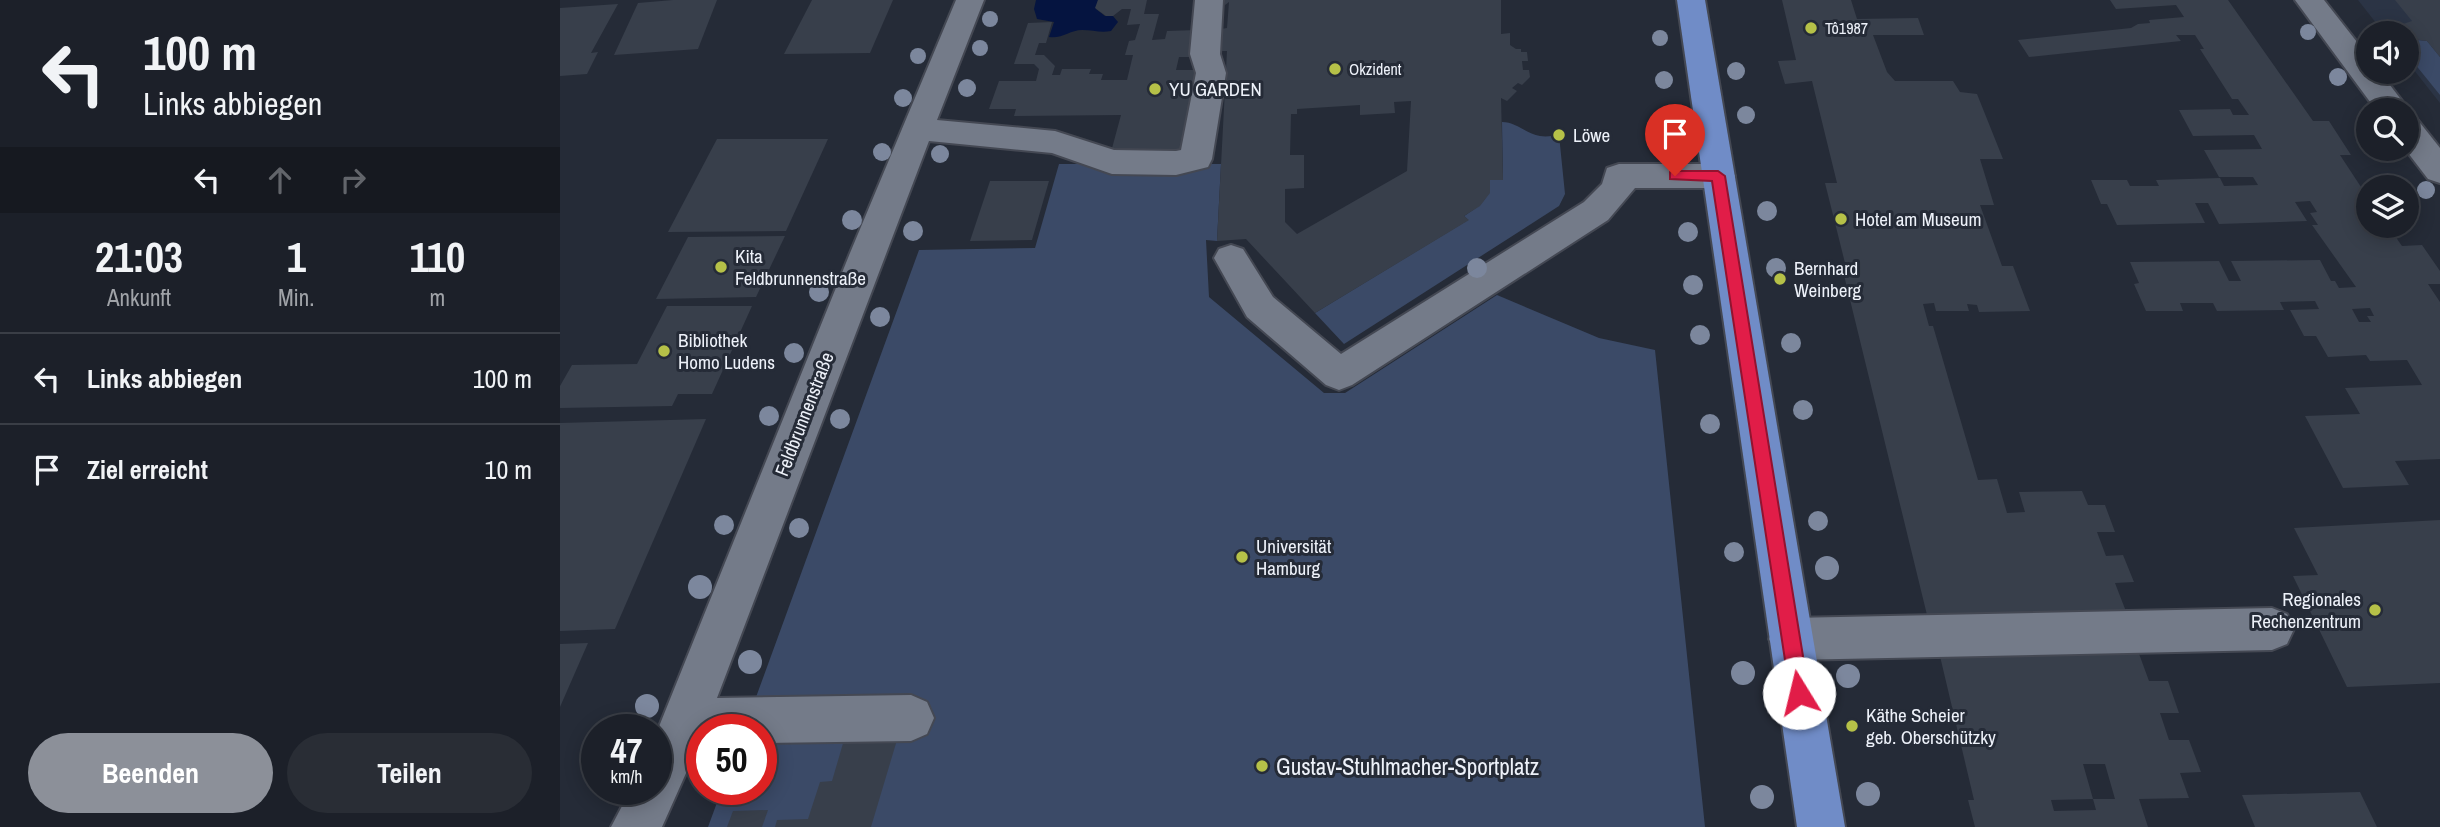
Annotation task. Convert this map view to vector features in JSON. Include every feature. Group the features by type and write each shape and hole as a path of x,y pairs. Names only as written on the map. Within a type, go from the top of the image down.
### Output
{"main road":[{"path":"1691,0 1821,827"}],"street":[{"name":"Feldbrunnenstraße","path":"635,827 653,798 685,721 970,0"},
{"path":"918,129 1055,142 1112,162 1176,163 1196,159 1211,73 1205,54 1209,0"},
{"path":"2309,0 2384,98"},
{"path":"2419,144 2440,171"},
{"path":"1231,258 1260,307 1339,374 1596,211 1618,188 1619,176 1718,176"},
{"path":"1791,639 2272,629"},
{"path":"685,721 911,718"}],"shaded area":[{"path":"2358,0 2440,0 2440,103 2419,76 2419,21 2375,21"},
{"path":"2419,40 2427,41 2440,57 2440,95 2419,69"},
{"path":"1502,122 1540,136 1559,135 1565,194 1559,206 1344,344 1315,313 1468,220 1464,216 1483,201 1490,180 1503,180"},
{"name":"Universität Hamburg","path":"1059,164 1221,164 1217,241 1206,240 1209,297 1324,393 1345,393 1497,295 1599,338 1655,350 1705,827 708,827 716,805 777,805 777,714 750,714 919,250 1035,248"}],"water":[{"path":"1036,0 1098,0 1096,9 1105,16 1113,16 1118,22 1111,31 1078,30 1058,37 1049,37 1054,22 1037,19 1034,9"}],"building":[{"path":"717,0 698,49 614,55 638,3"},
{"path":"812,0 893,0 870,53 784,54"},
{"path":"1098,0 1147,0 1144,14 1159,14 1152,40 1165,39 1167,31 1197,30 1191,57 1179,57 1176,70 1200,70 1183,151 1111,152 1121,115 1014,116 1016,109 989,109 999,81 1036,81 1039,69 1034,64 1014,64 1028,23 1052,22 1046,43 1039,43 1035,55 1044,55 1055,66 1052,75 1060,75 1062,69 1091,69 1089,74 1103,74 1101,80 1127,80 1133,55 1125,55 1129,41 1135,40 1140,24 1127,25 1131,9 1122,9 1113,16 1106,16 1095,8"},
{"path":"1225,0 1501,0 1501,34 1510,33 1510,45 1521,49 1521,52 1527,52 1528,61 1522,61 1523,70 1529,70 1530,77 1522,85 1518,83 1512,88 1517,91 1507,101 1501,98 1503,180 1490,180 1490,193 1480,206 1464,216 1469,220 1315,313 1246,239 1217,241 1227,51 1220,51 1221,29 1227,28 1229,2 1225,5","holes":["1411,101 1407,171 1297,234 1285,222 1285,189 1304,188 1304,155 1290,155 1291,114 1297,114 1297,109 1360,105 1360,115 1395,113 1394,102"]},
{"path":"1782,0 1851,0 1857,19 1918,18 1924,35 1873,35 1887,72 1895,81 1953,81 1960,92 1977,94 2003,159 1980,159 1994,205 1980,205 2002,266 2013,266 2030,311 1979,312 1977,305 1967,304 1969,311 1936,311 1934,303 1923,304 1929,326 1933,326 1978,480 1997,479 2007,513 2025,512 2019,492 2082,491 2088,505 2105,505 2115,532 2097,532 2106,556 2123,555 2134,582 2115,583 2127,614 1928,619 1842,267 1846,267 1825,183 1837,183 1812,81 1785,84 1778,61 1796,60"},
{"path":"2110,0 2228,0 2313,121 2329,121 2351,155 2340,155 2356,179 2356,238 2396,238 2402,246 2422,245 2440,271 2440,284 2428,284 2440,302 2440,459 2395,461 2409,485 2343,488 2305,416 2360,414 2345,388 2422,385 2407,360 2370,361 2366,355 2328,357 2316,336 2304,336 2290,310 2319,309 2315,301 2280,302 2284,310 2217,311 2213,303 2180,303 2183,311 2146,311 2134,284 2139,283 2130,262 2219,261 2229,281 2241,281 2231,261 2320,260 2331,281 2335,281 2339,288 2356,287 2312,225 2318,225 2310,213 2317,212 2310,201 2295,202 2307,221 2219,224 2208,203 2195,203 2205,223 2117,225 2107,204 2101,204 2091,180 2127,180 2130,186 2159,186 2156,180 2220,178 2224,186 2258,185 2253,177 2219,177 2204,150 2262,149 2254,135 2193,136 2179,110 2230,109 2233,115 2249,115 2238,99 2232,99 2200,49 2204,49 2195,35 2176,35 2181,41 2029,57 2018,40 2131,28 2150,23 2149,20 2184,17 2176,5 2116,9","holes":["2370,308 2374,316 2367,316 2371,322 2359,322 2352,309"]},
{"path":"2395,0 2440,0 2440,57 2427,41 2419,40 2419,21 2412,21"},
{"path":"618,4 591,53 598,52 587,74 560,76 560,8"},
{"path":"717,139 828,139 786,231 668,232"},
{"path":"990,181 1049,181 1032,240 970,241"},
{"name":"Kita Feldbrunnenstraße","path":"785,236 756,297 656,299 688,237"},
{"path":"667,306 752,306 712,394 678,394 672,406 560,408 560,386 572,365 637,364"},
{"path":"706,419 615,629 560,631 560,423"},
{"name":"Regionales Rechenzentrum","path":"2440,520 2440,683 2347,687 2293,576 2318,575 2294,528"},
{"path":"588,643 560,707 560,644"},
{"path":"2138,651 2149,681 2168,681 2179,713 2160,713 2169,740 2189,740 2201,772 2180,773 2189,798 2139,799 2148,827 1975,827 1968,800 1974,800 1939,652","holes":["2083,764 2105,764 2115,799 2093,799","2093,799 2096,810 2054,811 2051,800"]},
{"path":"844,740 897,740 871,827 775,827 777,820 808,819 820,782 832,781"},
{"path":"2360,792 2377,827 2255,827 2242,795"},
{"path":"768,810 762,827 727,827 733,811"}],"place":[{"name":"Tô1987","path":"1811,28"},
{"name":"Okzident","path":"1335,69"},
{"name":"YU GARDEN","path":"1155,89"},
{"name":"Löwe","path":"1559,135"},
{"name":"Hotel am Museum","path":"1841,219"},
{"name":"Kita Feldbrunnenstraße","path":"721,267"},
{"name":"Bernhard Weinberg","path":"1780,279"},
{"name":"Bibliothek Homo Ludens","path":"664,351"},
{"name":"Universität Hamburg","path":"1242,557"},
{"name":"Regionales Rechenzentrum","path":"2375,610"},
{"name":"Käthe Scheier geb. Oberschützky","path":"1852,726"},
{"name":"Gustav-Stuhlmacher-Sportplatz","path":"1262,766"}],"route":[{"path":"1675,176 1718,176 1799,693"}]}
